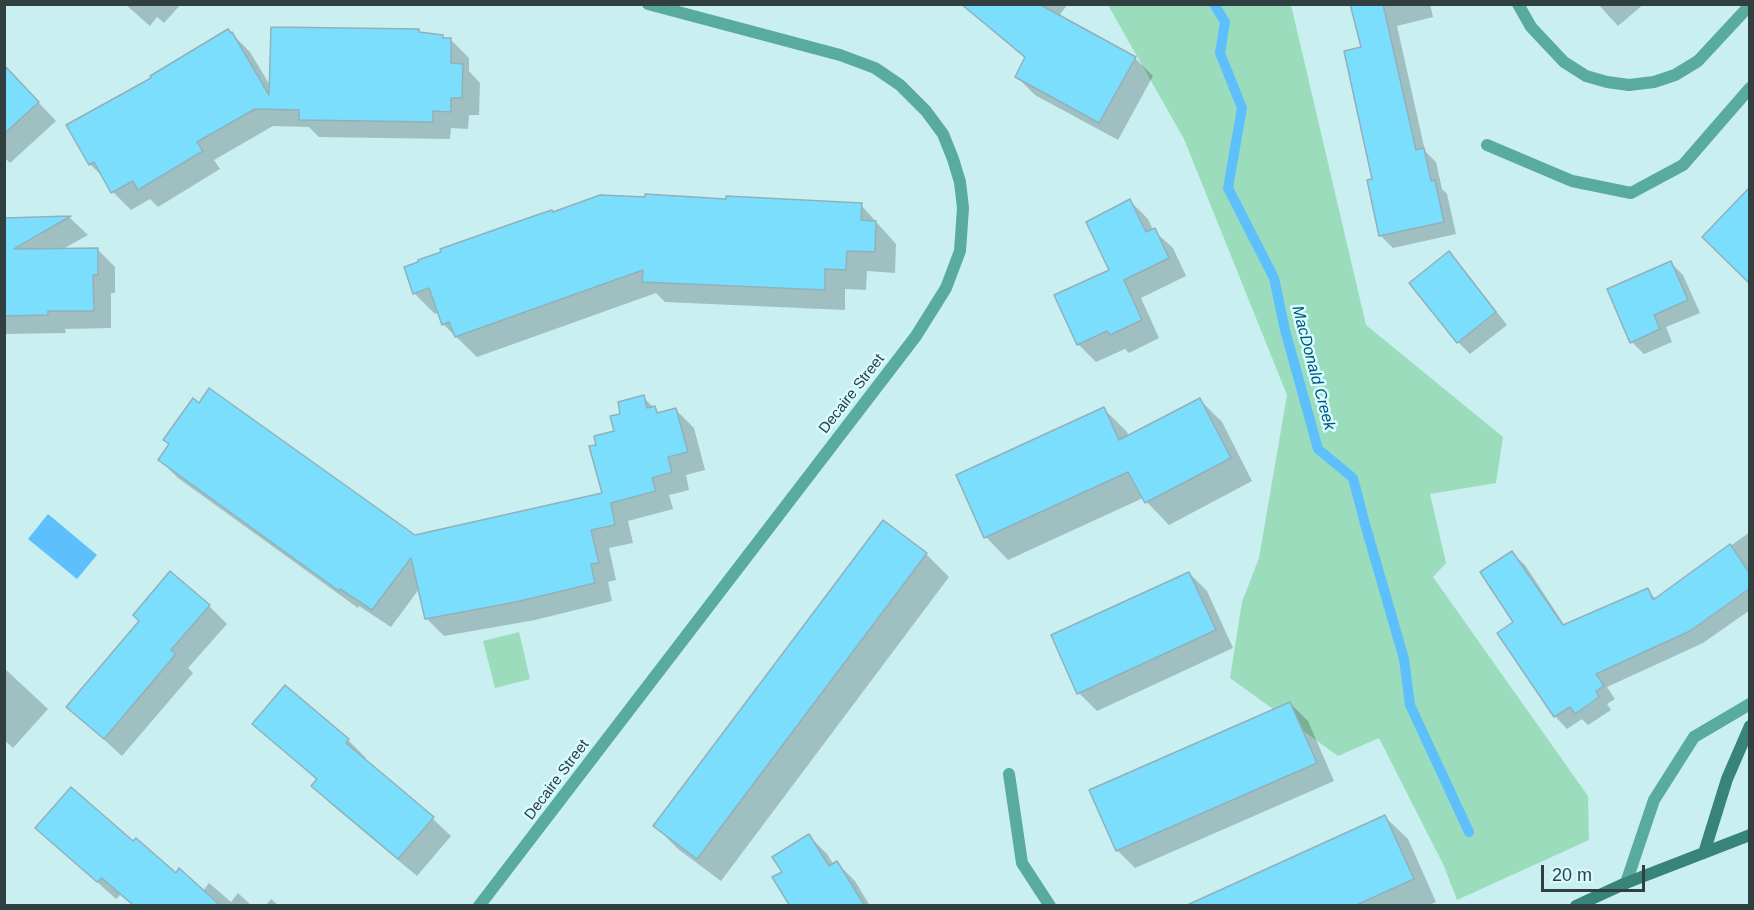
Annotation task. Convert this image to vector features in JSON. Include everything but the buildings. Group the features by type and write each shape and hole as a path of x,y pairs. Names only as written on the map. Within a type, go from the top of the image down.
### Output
{"main road":[{"path":"1704,853 1727,779 1749,726"},
{"path":"1576,906 1626,883 1749,836"}],"street":[{"name":"Decaire Street","path":"479,906 916,336 946,288 960,251 963,219 962,195 951,152 943,134 926,111 900,85 875,68 840,55 648,4"},
{"path":"1518,4 1531,27 1564,62 1586,76 1629,85 1654,82 1676,75 1698,61 1749,5"},
{"path":"1487,145 1572,181 1631,192 1683,165 1749,88"},
{"path":"1626,883 1654,800 1694,737 1749,704"},
{"path":"1009,774 1022,863 1050,906"}],"green space":[{"path":"1108,5 1291,5 1366,325 1503,437 1496,483 1430,494 1446,563 1433,577 1588,796 1589,840 1457,900 1444,866 1379,738 1338,756 1230,678 1242,602 1259,558 1287,395 1184,139"},
{"path":"519,632 530,679 495,688 483,641"}],"water":[{"path":"48,514 97,555 77,579 28,539"}],"waterway":[{"name":"MacDonald Creek","path":"1214,4 1225,22 1220,53 1242,108 1228,188 1274,278 1285,330 1318,449 1353,478 1404,659 1410,705 1469,832"}]}
